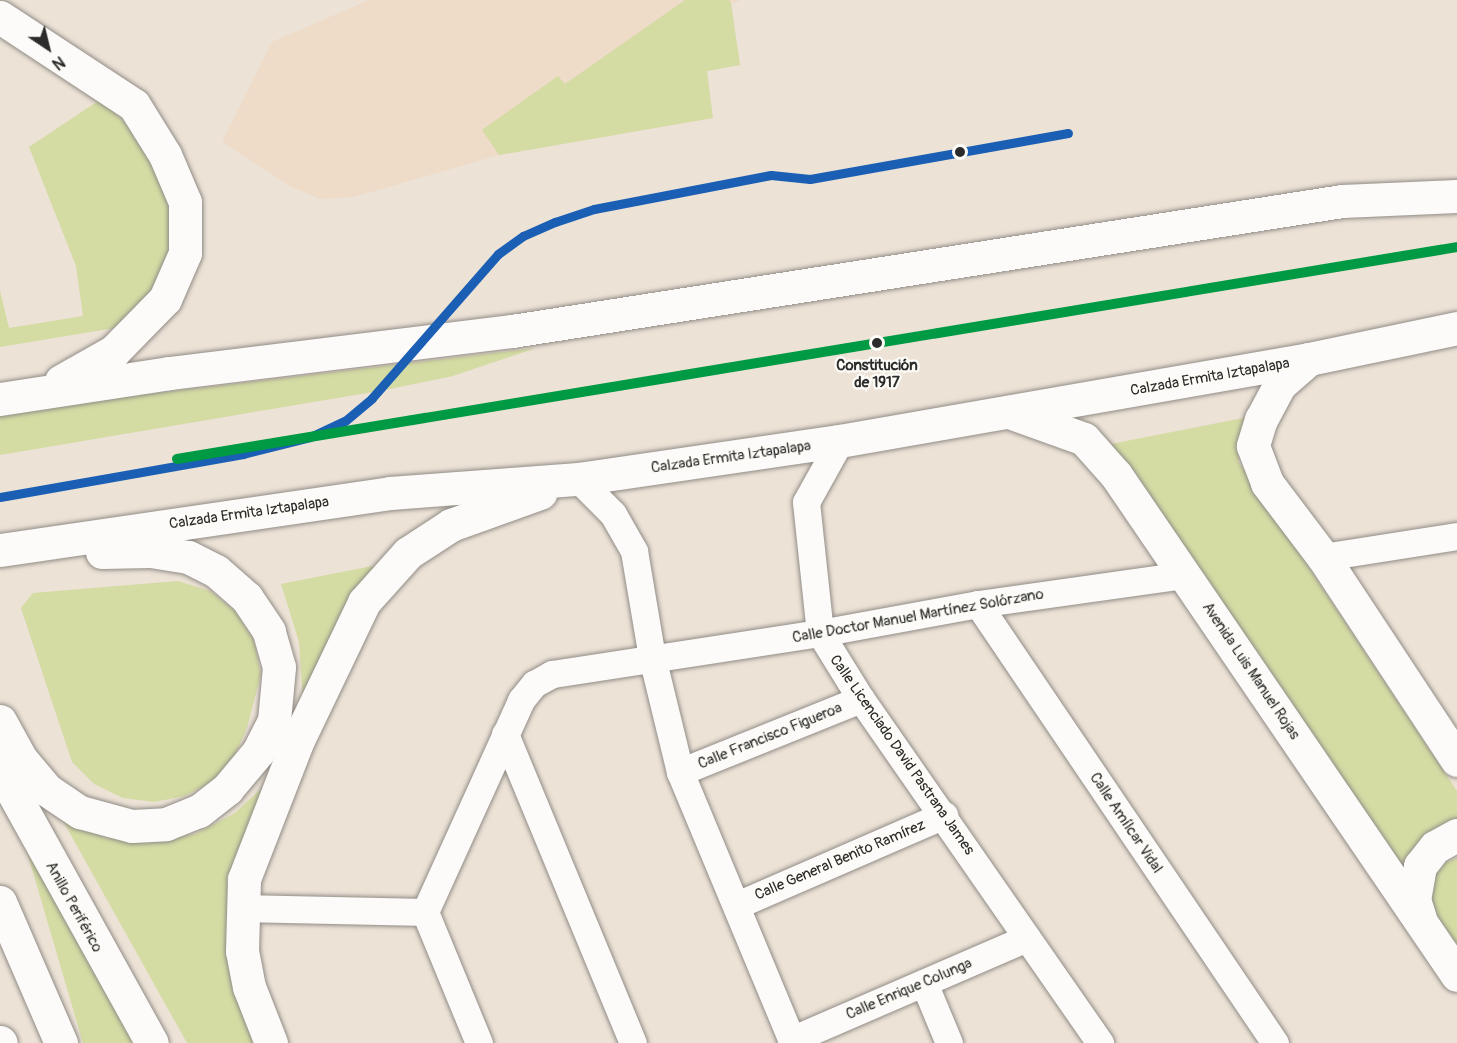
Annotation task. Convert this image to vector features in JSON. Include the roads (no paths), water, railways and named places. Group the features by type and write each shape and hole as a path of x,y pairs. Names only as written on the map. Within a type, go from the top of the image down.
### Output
{"main road":[{"path":"0,17 134,105 177,178 187,219 180,269 155,312 114,351 41,391"},
{"path":"0,399 41,391 512,331 1342,201 1457,196"},
{"name":"Calzada Ermita Iztapalapa","path":"0,550 390,493 578,479 840,441 1309,359 1457,328"},
{"path":"1309,359 1280,384 1261,419 1252,446 1267,483 1323,558 1457,760"},
{"name":"Avenida Luis Manuel Rojas","path":"1008,412 1084,439 1116,475 1457,975"},
{"path":"271,1043 249,987 242,951 241,908 244,879 298,740 364,602 408,554 451,525 578,479"},
{"path":"0,721 21,759 47,790 80,812 99,819 132,826 166,824 199,811 227,789 258,752 278,704 276,648 259,614 232,583 188,557 150,551 88,551 47,542"},
{"name":"Anillo Periférico","path":"0,769 146,1033"},
{"path":"1424,926 1414,900 1415,878 1425,857 1457,835"},
{"path":"0,902 61,1043"}],"street":[{"name":"Calle Licenciado David Pastrana James","path":"840,441 806,502 820,633 861,699 944,815 1100,1043"},
{"path":"578,479 613,514 634,551 652,657 680,772 792,1041"},
{"path":"1323,558 1457,536"},
{"name":"Calle Doctor Manuel Martínez Solórzano","path":"425,912 521,699 534,684 552,674 820,633 978,604 1185,574"},
{"name":"Calle Amílcar Vidal","path":"978,604 1275,1043"},
{"name":"Calle Francisco Figueroa","path":"680,772 861,699"},
{"path":"504,734 633,1043"},
{"name":"Calle General Benito Ramírez","path":"736,905 944,815"},
{"path":"241,908 425,912 479,1043"},
{"name":"Calle Enrique Colunga","path":"792,1041 1027,938"},
{"path":"924,983 949,1043"}],"place":[{"name":"Constitución de 1917","path":"877,343"}]}
